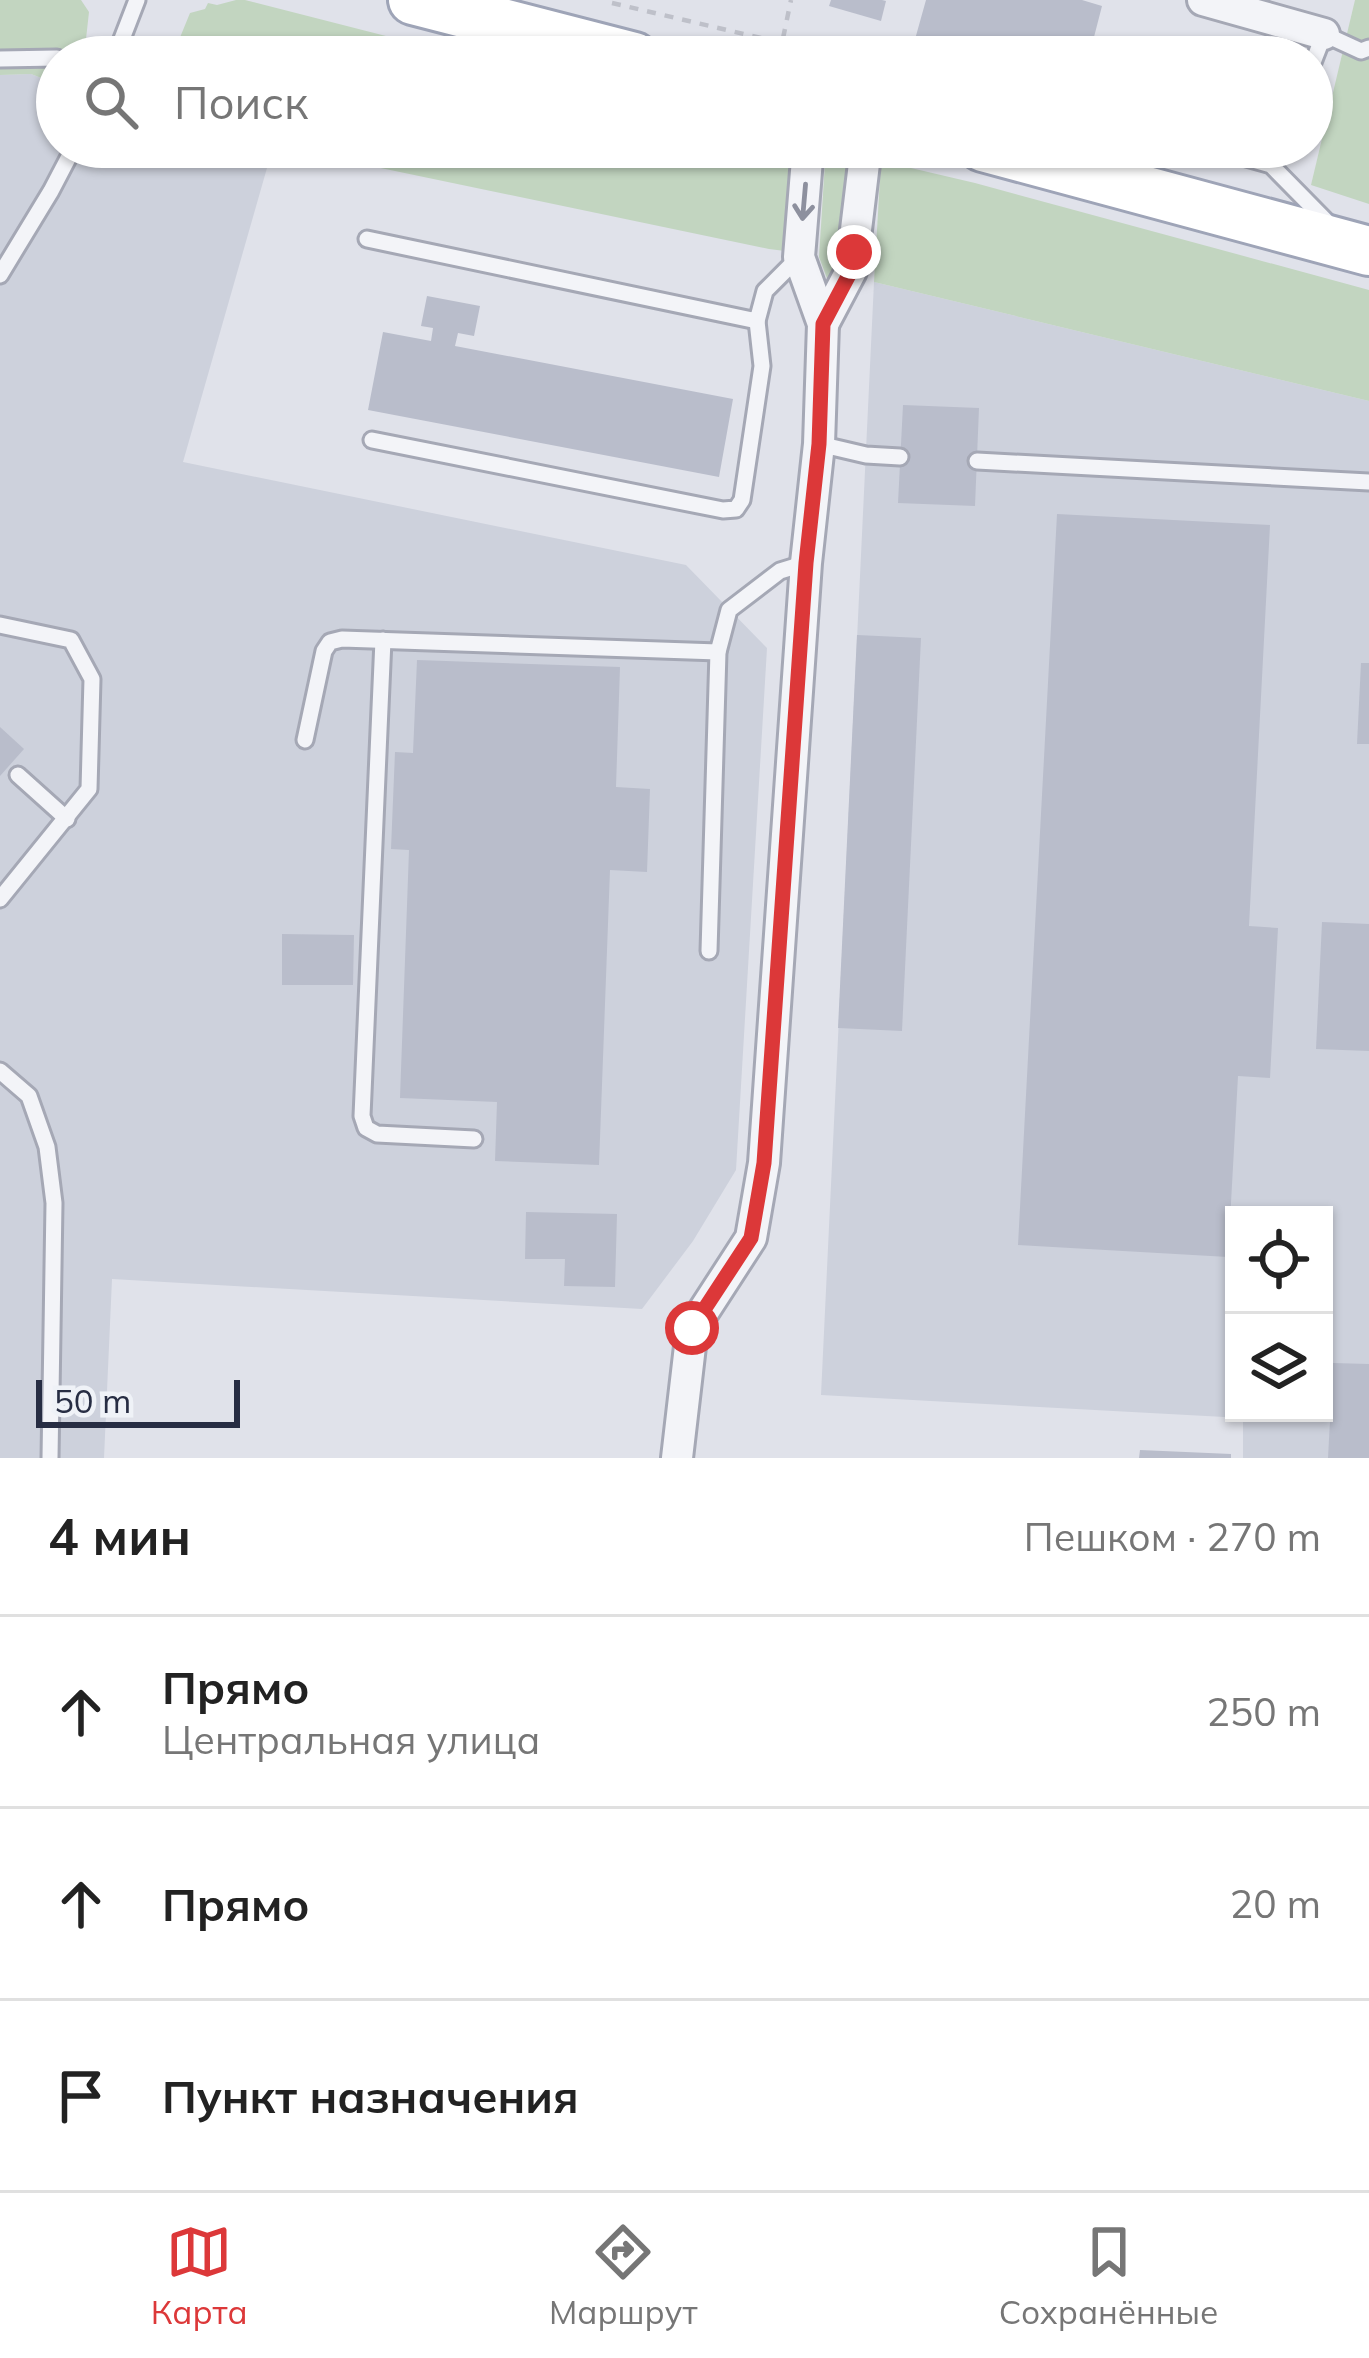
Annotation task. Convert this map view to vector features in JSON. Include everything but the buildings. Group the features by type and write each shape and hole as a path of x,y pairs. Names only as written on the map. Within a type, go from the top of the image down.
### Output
{"main road":[{"path":"413,0 553,36"},
{"path":"1061,168 1359,248"}],"street":[{"path":"1203,0 1324,34"},
{"path":"677,1458 692,1328 751,1238 764,1163 806,563 819,444 823,324 799,257 806,168"},
{"path":"823,324 851,271 863,168"}],"lane":[{"path":"123,36 137,0"},
{"path":"1324,34 1328,36"},
{"path":"1333,38 1361,51 1369,48"},
{"path":"0,59 36,58"},
{"path":"0,274 63,168"},
{"path":"1274,168 1359,248"},
{"path":"367,239 757,320"},
{"path":"372,440 736,509 742,500 762,366 757,320 765,291 799,257"},
{"path":"819,444 900,457"},
{"path":"977,461 1369,482"},
{"path":"709,951 718,652 729,610 780,572 806,563"},
{"path":"0,625 71,640 92,679 89,789 0,899"},
{"path":"305,740 324,651 330,642 342,639 718,652"},
{"path":"383,640 362,1116 366,1128 377,1133 474,1138"},
{"path":"18,775 68,819"},
{"path":"0,1071 29,1096 47,1147 54,1203 50,1458"}],"path":[{"path":"783,36 791,0"},
{"path":"612,3 752,36"}],"shaded area":[{"path":"0,75 36,76 36,168 267,168 183,462 686,565 767,648 736,1170 693,1241 642,1309 112,1279 104,1458 0,1458"},
{"path":"874,282 1369,401 1369,1458 1243,1458 1243,1422 1333,1422 1333,1206 1225,1206 1225,1417 821,1395"}],"green space":[{"path":"0,0 81,0 89,12 86,36 36,36 36,76 0,75"},
{"path":"245,0 386,36 181,36 190,13 205,9 208,3"},
{"path":"1355,0 1369,0 1369,204 1311,185 1315,168 1333,168 1333,92"},
{"path":"381,168 791,168 785,251"},
{"path":"825,168 849,168 842,264 828,281 819,257"},
{"path":"881,168 911,168 975,183 1369,290 1369,401 874,282"}],"route":[{"path":"692,1328 751,1238 764,1163 806,563 819,444 823,324 851,271 854,252"}]}
